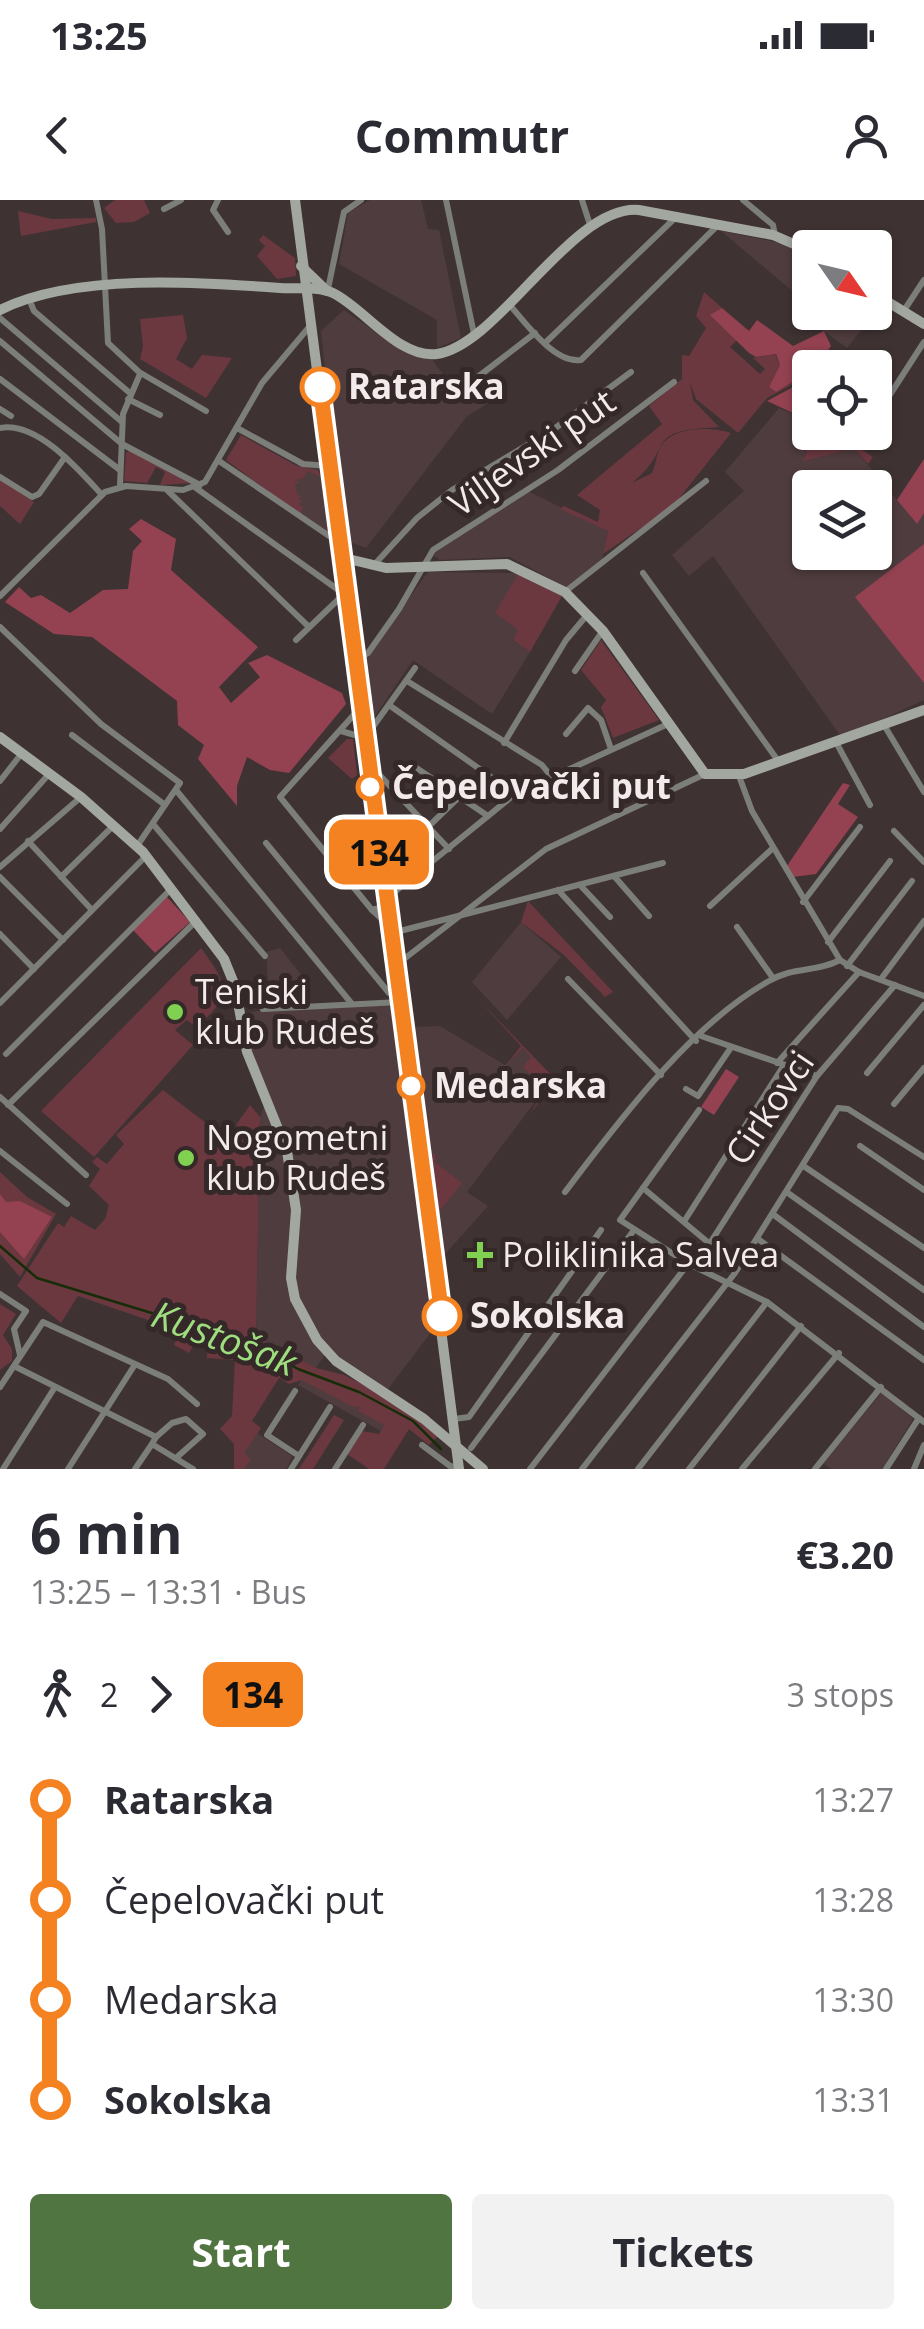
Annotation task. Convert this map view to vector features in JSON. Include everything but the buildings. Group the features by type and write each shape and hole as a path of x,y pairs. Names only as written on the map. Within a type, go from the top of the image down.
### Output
{"street":[{"path":"96,200 100,210 108,343 140,372 206,411"},
{"path":"164,209 181,200"},
{"path":"218,200 214,210 228,232"},
{"path":"295,200 459,1468 450,1466 422,1445"},
{"path":"327,290 344,212 361,200"},
{"path":"446,200 474,334"},
{"path":"582,200 591,228"},
{"path":"743,200 773,225 775,236"},
{"path":"301,266 327,290 422,352 445,352 474,334 591,228 632,205 775,236 792,243"},
{"path":"544,343 676,217"},
{"path":"507,302 544,343 570,360 581,360 718,225"},
{"path":"903,312 924,280"},
{"path":"0,310 28,298 106,288 182,284 327,290"},
{"path":"28,298 34,311 130,397 160,415"},
{"path":"892,305 924,324"},
{"path":"0,318 122,422"},
{"path":"0,596 102,495 120,486 167,490 198,486 219,460 262,383 310,326"},
{"path":"479,376 534,333"},
{"path":"0,341 122,444 198,486 344,594"},
{"path":"296,341 314,344"},
{"path":"892,392 924,342"},
{"path":"120,486 122,422 140,372"},
{"path":"374,565 417,518 452,490 554,429 631,372"},
{"path":"0,379 120,470"},
{"name":"Viljevski put","path":"354,662 368,653 425,569 433,550 558,470 674,382"},
{"path":"0,409 11,416"},
{"path":"0,428 25,432 65,457 102,495"},
{"path":"237,428 302,464 328,466"},
{"path":"0,476 32,496 38,494 65,457"},
{"path":"219,460 338,542"},
{"path":"565,592 706,481"},
{"path":"167,490 309,626"},
{"path":"340,557 374,565 425,569 507,564 565,592 603,631 705,774"},
{"path":"643,573 779,763"},
{"path":"296,640 344,594"},
{"path":"504,743 566,640 588,614"},
{"path":"0,628 102,724 178,787 352,1004"},
{"path":"575,671 603,631"},
{"path":"365,738 415,668"},
{"path":"406,681 542,765 550,775"},
{"path":"388,705 515,794"},
{"path":"360,708 280,797 392,931"},
{"path":"566,734 588,708 602,720 611,749"},
{"path":"394,966 558,842 705,774 738,776 924,710"},
{"path":"372,910 387,902 515,794 669,724"},
{"path":"884,725 924,792"},
{"path":"340,731 365,738"},
{"path":"72,735 166,805"},
{"path":"0,737 81,797 138,846 229,968 247,1052 287,1151 296,1210 292,1278 302,1316 336,1362 457,1446 483,1469"},
{"path":"837,744 870,805"},
{"path":"0,780 22,753"},
{"path":"414,766 488,816"},
{"path":"373,768 450,848"},
{"path":"0,829 50,773"},
{"path":"738,776 773,848 840,960 858,972 924,996"},
{"path":"138,846 178,787"},
{"path":"428,827 459,796"},
{"path":"0,867 81,797"},
{"path":"153,824 264,956"},
{"path":"61,877 114,826"},
{"path":"804,902 860,827"},
{"path":"894,831 924,862"},
{"path":"28,842 92,910"},
{"path":"266,843 389,993 399,999"},
{"path":"710,906 773,848"},
{"path":"2,998 146,856"},
{"path":"828,942 890,861"},
{"path":"392,931 663,863"},
{"path":"614,876 650,916"},
{"path":"0,877 63,940"},
{"path":"847,966 912,881"},
{"path":"580,885 610,917"},
{"path":"6,1054 170,890"},
{"path":"558,890 698,1038 817,1076"},
{"path":"8,1105 196,920"},
{"path":"881,980 924,921"},
{"path":"737,927 772,978"},
{"path":"0,934 34,969"},
{"path":"565,1192 660,1074 736,1003 772,978 795,968 816,971 840,960"},
{"path":"685,1220 780,1064 858,972"},
{"path":"568,979 660,1074"},
{"name":"Cirkovci","path":"530,1469 710,1244 817,1076 896,985"},
{"path":"264,1009 399,999"},
{"path":"867,1074 924,1005"},
{"path":"686,1088 698,1096 730,1049"},
{"path":"894,1104 924,1068"},
{"path":"0,1098 86,1175"},
{"path":"582,1469 758,1239 840,1106 924,1157"},
{"path":"699,1110 620,1220 692,1264 767,1302 922,1420 886,1469"},
{"path":"860,1146 924,1190"},
{"path":"0,1151 68,1204"},
{"path":"805,1167 924,1248"},
{"path":"644,1188 710,1244"},
{"path":"788,1193 924,1290"},
{"path":"774,1215 924,1327"},
{"path":"454,1419 469,1417 601,1230"},
{"path":"470,1448 634,1230"},
{"path":"758,1239 924,1360"},
{"path":"0,1294 26,1311 14,1329 20,1356"},
{"path":"638,1469 767,1302"},
{"path":"0,1388 43,1322 168,1379 197,1404"},
{"path":"689,1469 801,1326"},
{"path":"742,1469 838,1353"},
{"path":"14,1366 106,1411 193,1469"},
{"path":"68,1469 134,1366"},
{"path":"3,1469 55,1387"},
{"path":"815,1469 882,1387"},
{"path":"294,1392 267,1435 299,1456"},
{"path":"290,1469 330,1407"},
{"path":"135,1469 154,1440 172,1423 186,1419 203,1434 176,1458"},
{"path":"335,1469 363,1425"},
{"path":"914,1469 924,1445"}],"shaded area":[{"path":"115,200 144,200 150,213 134,222 116,223 104,208"},
{"path":"370,200 421,200 428,229 439,230 461,338 437,348 437,320 339,264 348,213"},
{"path":"18,211 52,219 96,218 96,222 21,236"},
{"path":"721,231 792,249 792,291"},
{"path":"263,235 295,258 296,276 277,279 257,256 265,246 259,240"},
{"path":"704,292 722,308 711,316 737,340 730,347 760,374 765,369 753,358 775,354 780,365 769,387 776,392 792,380 792,385 767,398 738,433 696,399 690,382 693,400 719,427 694,429 678,432 668,437 661,446 669,437 686,431 731,433 673,506 603,554 608,531 560,509 564,506 598,522 600,510 577,495 662,424 649,406 682,379 682,355 689,356 706,328 696,316","holes":["660,447 652,473 632,483 646,470"]},
{"path":"722,308 749,331 757,320 793,346 824,331 831,346 828,350 792,350 792,382 776,392 769,387 780,365 776,354 756,357 749,353 710,315"},
{"path":"344,310 406,353 431,358 447,380 465,372 497,398 467,416 366,548 343,539 321,331"},
{"path":"183,315 187,338 176,359 192,369 202,355 232,358 206,398 140,359 140,319"},
{"path":"825,330 861,330 847,348"},
{"path":"792,388 792,413 767,401"},
{"path":"779,408 792,413 792,450 807,450 804,459 856,450 872,470 792,470 792,570 891,570 856,597 924,683 924,700 842,738 713,556 689,576 672,555 744,491 725,472"},
{"path":"241,435 297,466 319,471 319,476 307,471 304,478 295,480 300,483 295,484 297,495 302,496 298,498 303,507 300,515 226,460"},
{"path":"132,449 193,483 160,485 165,472 156,467 147,483 124,481 126,453"},
{"path":"807,450 846,450 803,461"},
{"path":"856,450 873,457 868,464"},
{"path":"924,459 924,513 917,524 897,500"},
{"path":"298,465 317,469 325,481 332,535 298,513 293,479"},
{"path":"0,480 34,502 20,524 0,506"},
{"path":"526,490 608,531 602,560 567,588 510,557 440,560 432,554"},
{"path":"892,494 916,523 924,513 924,544 892,569"},
{"path":"141,519 176,539 171,570 258,647 219,687 231,703 260,677 248,663 267,655 342,693 346,704 289,773 270,770 247,757 237,786 237,806 198,759 204,745 178,725 177,701 92,637 54,634 5,602 19,587 31,598 41,595 70,613 103,590 128,589 133,551 142,541 129,529"},
{"path":"924,544 924,683 855,597"},
{"path":"428,572 519,573 519,630 513,640 530,652 492,714 413,660 369,725 359,667"},
{"path":"519,573 562,596 530,652 513,640 518,630 495,613"},
{"path":"601,640 659,720 613,738 601,707 606,700 581,670"},
{"path":"347,739 353,739 357,775 352,779 328,758"},
{"path":"843,783 850,785 838,804 858,817 816,874 793,877 787,866"},
{"path":"167,897 190,922 155,953 132,929"},
{"path":"528,901 613,992 605,997 564,955 521,922"},
{"path":"521,922 561,957 507,1020 472,982"},
{"path":"201,948 221,982 221,998 196,1027 187,1020 175,1030 193,1045 94,1157 41,1111"},
{"path":"280,948 306,981 296,989 299,1007 392,1005 432,1331 385,1393 329,1349 316,1368 256,1336 260,1117 269,1094 251,1050 245,1014 270,1008 266,952"},
{"path":"476,997 556,1080 529,1115 545,1090 523,1067 531,1057 523,1048 506,1065 521,1046"},
{"path":"440,1026 505,1065 523,1048 532,1057 535,1083 544,1090 467,1192 488,1206 439,1261 409,1032 413,1027"},
{"path":"726,1069 739,1077 714,1115 701,1107"},
{"path":"163,1090 237,1147 247,1134 236,1125 250,1105 260,1117 256,1336 316,1368 344,1375 375,1390 439,1435 429,1445 409,1429 384,1469 369,1469 347,1454 362,1431 379,1434 384,1425 358,1411 360,1407 302,1380 289,1384 279,1378 252,1421 261,1428 244,1453 251,1459 244,1469 234,1469 234,1444 220,1429 232,1416 235,1360 207,1358 208,1341 197,1340 189,1353 174,1345 180,1331 78,1296 61,1323 17,1286 58,1223 64,1227 71,1216 95,1230 105,1219 109,1205 89,1186 100,1169 92,1162 97,1157 107,1164 124,1144 116,1135"},
{"path":"429,1154 435,1154 435,1162 462,1183 437,1214"},
{"path":"0,1172 27,1197 56,1214 20,1277 0,1254"},
{"path":"0,1194 6,1202 20,1201 52,1217 24,1259 0,1232"},
{"path":"0,1304 16,1314 3,1335 12,1349 12,1361 0,1370"},
{"path":"302,1379 360,1407 359,1411 384,1425 381,1431 298,1385"},
{"path":"882,1392 913,1419 882,1469 831,1469 823,1463"},
{"path":"334,1415 344,1420 313,1469 299,1469"},
{"path":"241,1432 257,1433 292,1456 287,1469 240,1469"}],"waterway":[{"name":"Kustošak","path":"0,1246 37,1278 253,1344 298,1369 359,1392 413,1421 441,1449"}],"bus line":[{"name":"134","path":"320,387 344,594 442,1316"}],"place":[{"name":"Ratarska","path":"320,387"},
{"name":"Čepelovački put","path":"370,787"},
{"name":"Teniski klub Rudeš","path":"175,1012"},
{"name":"Medarska","path":"411,1086"},
{"name":"Nogometni klub Rudeš","path":"186,1158"},
{"name":"Poliklinika Salvea","path":"480,1255"},
{"name":"Sokolska","path":"442,1316"}]}
